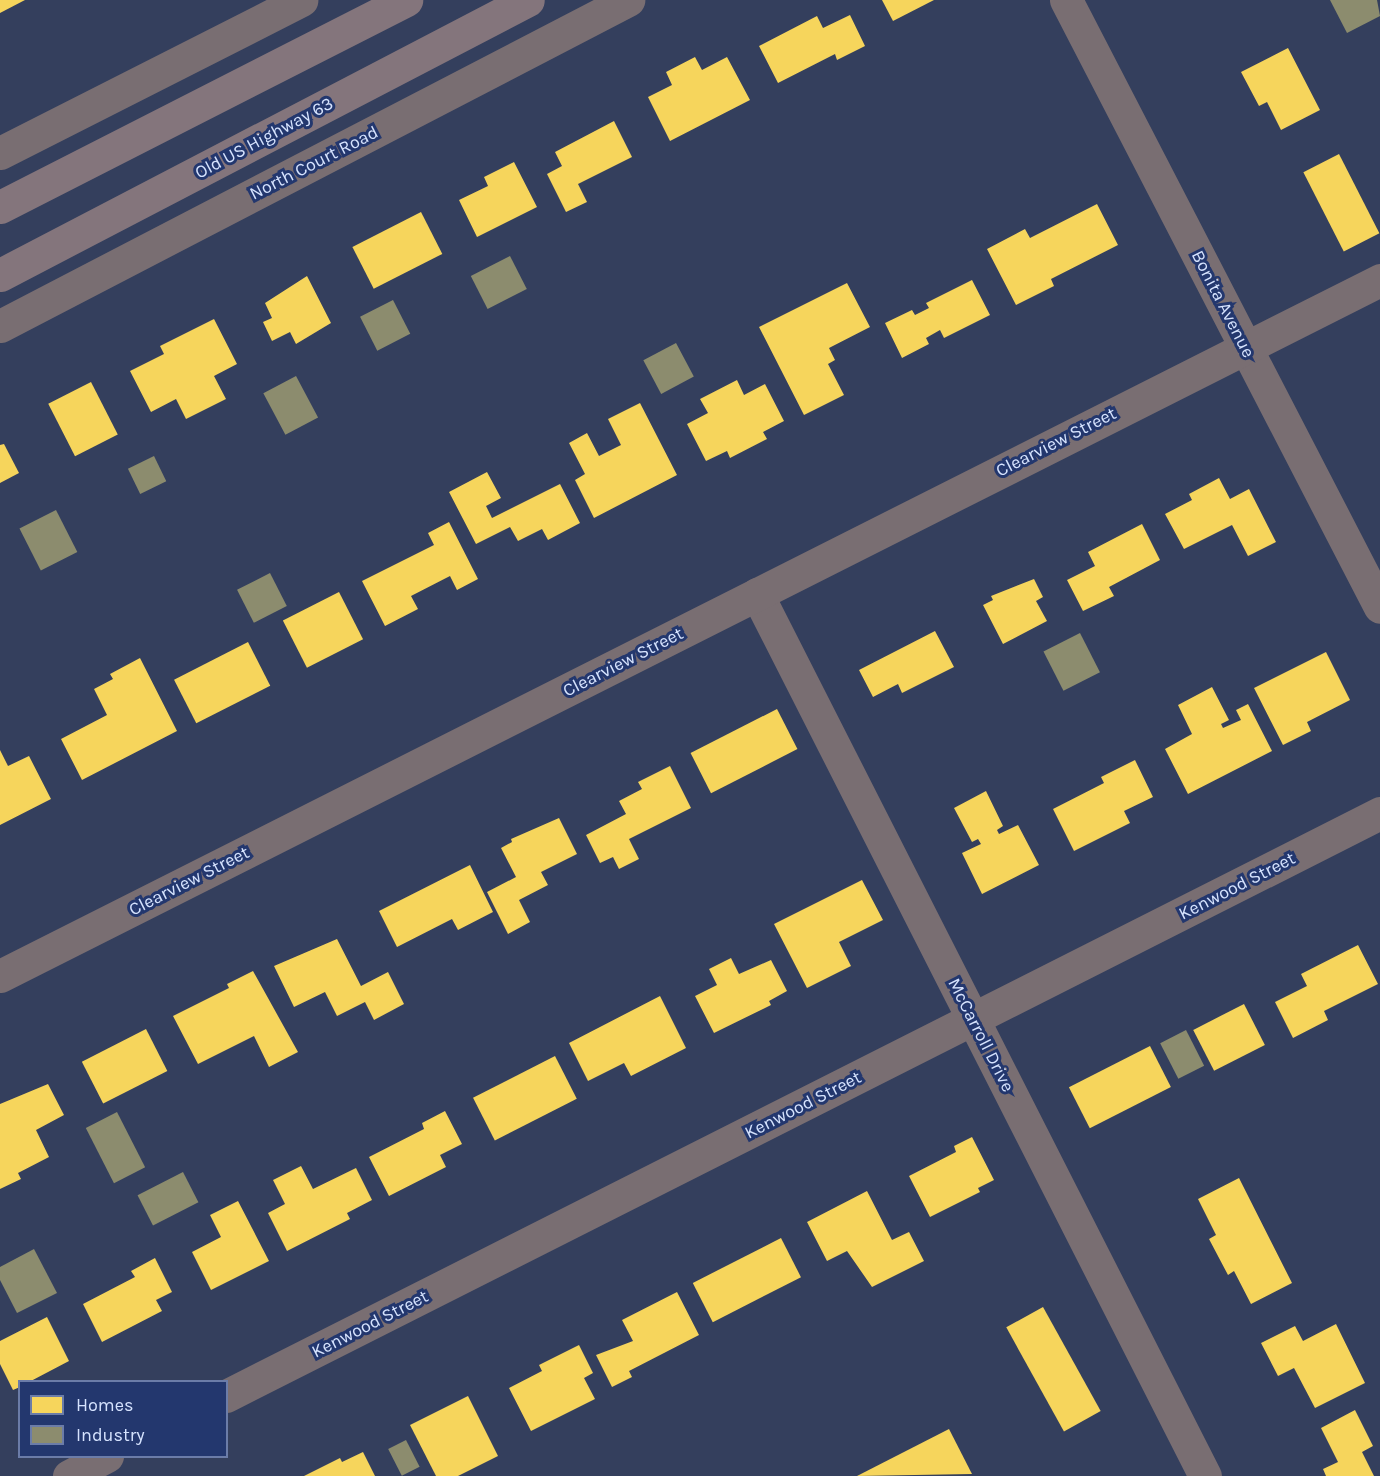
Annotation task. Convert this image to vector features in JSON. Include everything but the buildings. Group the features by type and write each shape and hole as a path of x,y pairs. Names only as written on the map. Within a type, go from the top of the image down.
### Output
{"highway":[{"path":"0,207 406,0"},
{"name":"Old US Highway 63","path":"0,275 528,0"}],"street":[{"path":"0,153 301,0"},
{"name":"North Court Road","path":"0,326 628,0"},
{"name":"Bonita Avenue","path":"1066,0 1380,607"},
{"name":"Clearview Street","path":"0,976 1380,280"},
{"name":"McCarroll Drive","path":"757,594 1204,1476"},
{"name":"Kenwood Street","path":"228,1395 1380,813"},
{"path":"69,1476 104,1458"}]}
